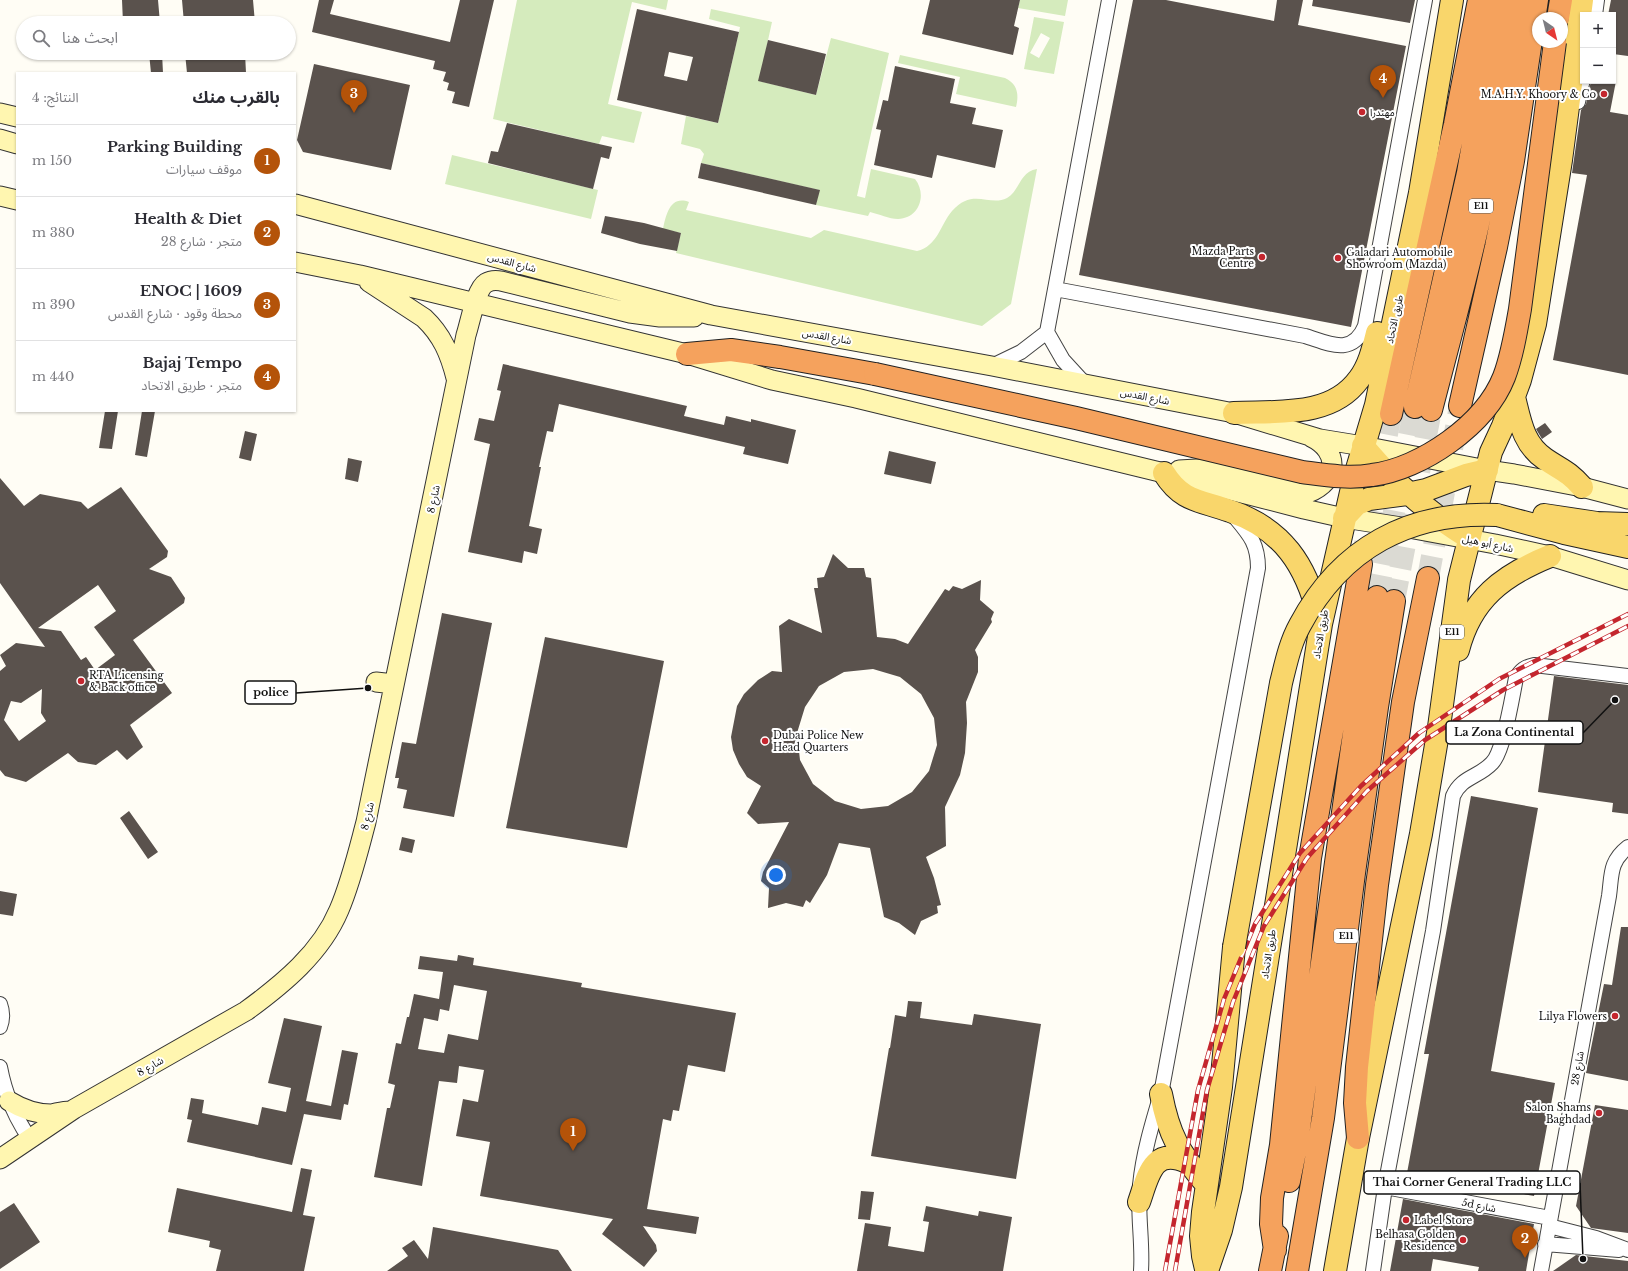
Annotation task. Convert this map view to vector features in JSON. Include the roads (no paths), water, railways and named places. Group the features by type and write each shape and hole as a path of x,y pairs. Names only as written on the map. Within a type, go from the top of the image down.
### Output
{"highway":[{"path":"1391,414 1455,124 1479,0"},
{"name":"E11","path":"1498,0 1423,408 1464,284 1492,156 1520,0"},
{"path":"1460,406 1496,247 1513,161 1537,0"},
{"path":"1559,12 1561,0"},
{"path":"687,354 731,350 875,374 1076,418 1302,472 1338,477 1372,476 1406,466 1437,450 1463,432 1488,404 1504,378 1514,344 1520,309 1554,48"},
{"path":"1275,1250 1271,1224 1272,1198 1281,1145 1310,858 1362,564"},
{"path":"1358,1138 1355,1103 1357,1067 1377,885 1403,702 1428,578"},
{"name":"E11","path":"1270,1271 1297,1142 1357,712 1386,599 1376,707 1323,1118 1297,1271"}],"main road":[{"name":"طريق الاتحاد","path":"1207,1271 1221,1230 1231,1187 1321,624 1344,518 1363,446 1376,405 1420,193 1452,0"},
{"path":"1487,470 1491,452 1503,426 1527,357 1535,324 1561,160 1582,0"},
{"path":"0,112 16,117"},
{"path":"0,140 16,144"},
{"path":"1234,413 1305,410 1321,407 1335,400 1359,379 1369,361 1410,210 1420,193"},
{"path":"0,196 16,200"},
{"name":"شارع القدس","path":"296,204 712,315 992,366 1234,413 1306,435 1363,446"},
{"path":"296,262 360,275 687,354 772,380 856,398 1344,518 1357,504 1363,501 1407,494 1430,488 1466,475 1487,470"},
{"path":"360,275 424,318 431,325 446,346 451,358 457,382"},
{"name":"شارع 8","path":"0,1159 71,1111 246,1010 285,981 302,966 316,948 339,912 350,882 366,822 385,683 457,382 466,335 475,303 485,283 492,280 501,281 630,313 683,318 712,315"},
{"path":"1514,396 1521,428 1530,445 1546,460 1565,470 1582,487"},
{"path":"1164,473 1186,469 1208,470 1308,493 1319,489 1326,482 1332,470 1332,460 1327,449 1320,442 1306,435"},
{"path":"1363,446 1582,487 1627,498"},
{"path":"1363,446 1384,471 1407,494 1437,518 1469,538"},
{"name":"E11","path":"1335,1271 1358,1138 1421,834 1439,727 1459,580 1487,470"},
{"path":"1164,473 1178,492 1188,498 1230,511 1253,521 1268,529 1280,539 1306,580 1321,624"},
{"path":"1207,1271 1203,1256 1201,1236 1206,1184 1221,1087 1234,947 1281,683 1288,654 1300,626 1333,579 1353,558 1375,542 1400,530 1426,521 1480,514 1522,514 1548,515 1597,523 1628,524"},
{"path":"1497,515 1556,531 1628,547"},
{"name":"شارع أبو هيل","path":"1344,518 1469,538 1550,556 1628,580"},
{"path":"1439,727 1460,642 1470,618 1484,598 1503,580 1526,565 1550,556"},
{"path":"1160,1094 1170,1130 1177,1146 1187,1162 1206,1184"},
{"path":"9,1102 22,1109 37,1113 52,1114 71,1111"},
{"path":"1139,1202 1149,1173 1157,1163 1168,1156 1177,1157 1187,1162"}],"street":[{"path":"1085,384 1063,360 1047,332 1109,0"},
{"path":"1055,289 1304,336 1331,345 1341,346 1356,340 1362,334 1365,326 1425,0"},
{"path":"1595,12 1597,0"},
{"path":"1561,160 1572,125 1582,84"},
{"path":"992,366 1021,352 1047,332"},
{"path":"1141,1271 1142,1237 1139,1202 1140,1184 1147,1142 1160,1094 1258,568 1256,546 1251,536 1230,511"},
{"path":"1373,1271 1385,1187 1433,932 1453,796 1456,788 1463,781 1483,772 1493,762 1500,750 1516,678 1520,671 1526,666 1534,665 1628,676"},
{"path":"1610,888 1611,873 1614,863 1620,854 1628,847"},
{"path":"1610,888 1620,866 1628,857"},
{"name":"شارع 28","path":"1541,1271 1610,888"},
{"path":"0,1004 2,1010 2,1020 0,1028"},
{"path":"0,1067 9,1102 30,1139"},
{"name":"5d شارع","path":"1385,1187 1549,1222 1628,1250"},
{"name":"5d شارع","path":"1546,1244 1594,1249 1628,1250"}],"tunnel":[{"path":"1428,578 1460,406"},
{"path":"1377,597 1415,407"},
{"path":"1394,601 1431,410"},
{"path":"1361,564 1391,414"}],"railway":[{"path":"1165,1271 1198,1090 1224,999 1255,924 1300,853 1361,786 1419,733 1499,679 1628,614"},
{"path":"1175,1271 1207,1090 1233,1002 1264,926 1307,858 1367,791 1425,740 1503,690 1628,626"}],"place":[{"name":"M.A.H.Y. Khoory & Co","path":"1604,94"},
{"name":"Bajaj Tempo","path":"1383,98"},
{"name":"مهندرا","path":"1362,112"},
{"name":"ENOC | 1609","path":"354,113"},
{"name":"Mazda Parts Centre","path":"1262,257"},
{"name":"Galadari Automobile Showroom (Mazda)","path":"1338,258"},
{"name":"RTA Licensing & Back office","path":"81,681"},
{"name":"police","path":"368,688"},
{"name":"La Zona Continental","path":"1615,700"},
{"name":"Dubai Police New Head Quarters","path":"765,741"},
{"name":"Lilya Flowers","path":"1615,1016"},
{"name":"Salon Shams Baghdad","path":"1599,1113"},
{"name":"Parking Building","path":"573,1151"},
{"name":"Label Store","path":"1406,1220"},
{"name":"Belhasa Golden Residence","path":"1463,1240"},
{"name":"Health & Diet","path":"1525,1258"},
{"name":"Thai Corner General Trading LLC","path":"1583,1259"}]}
